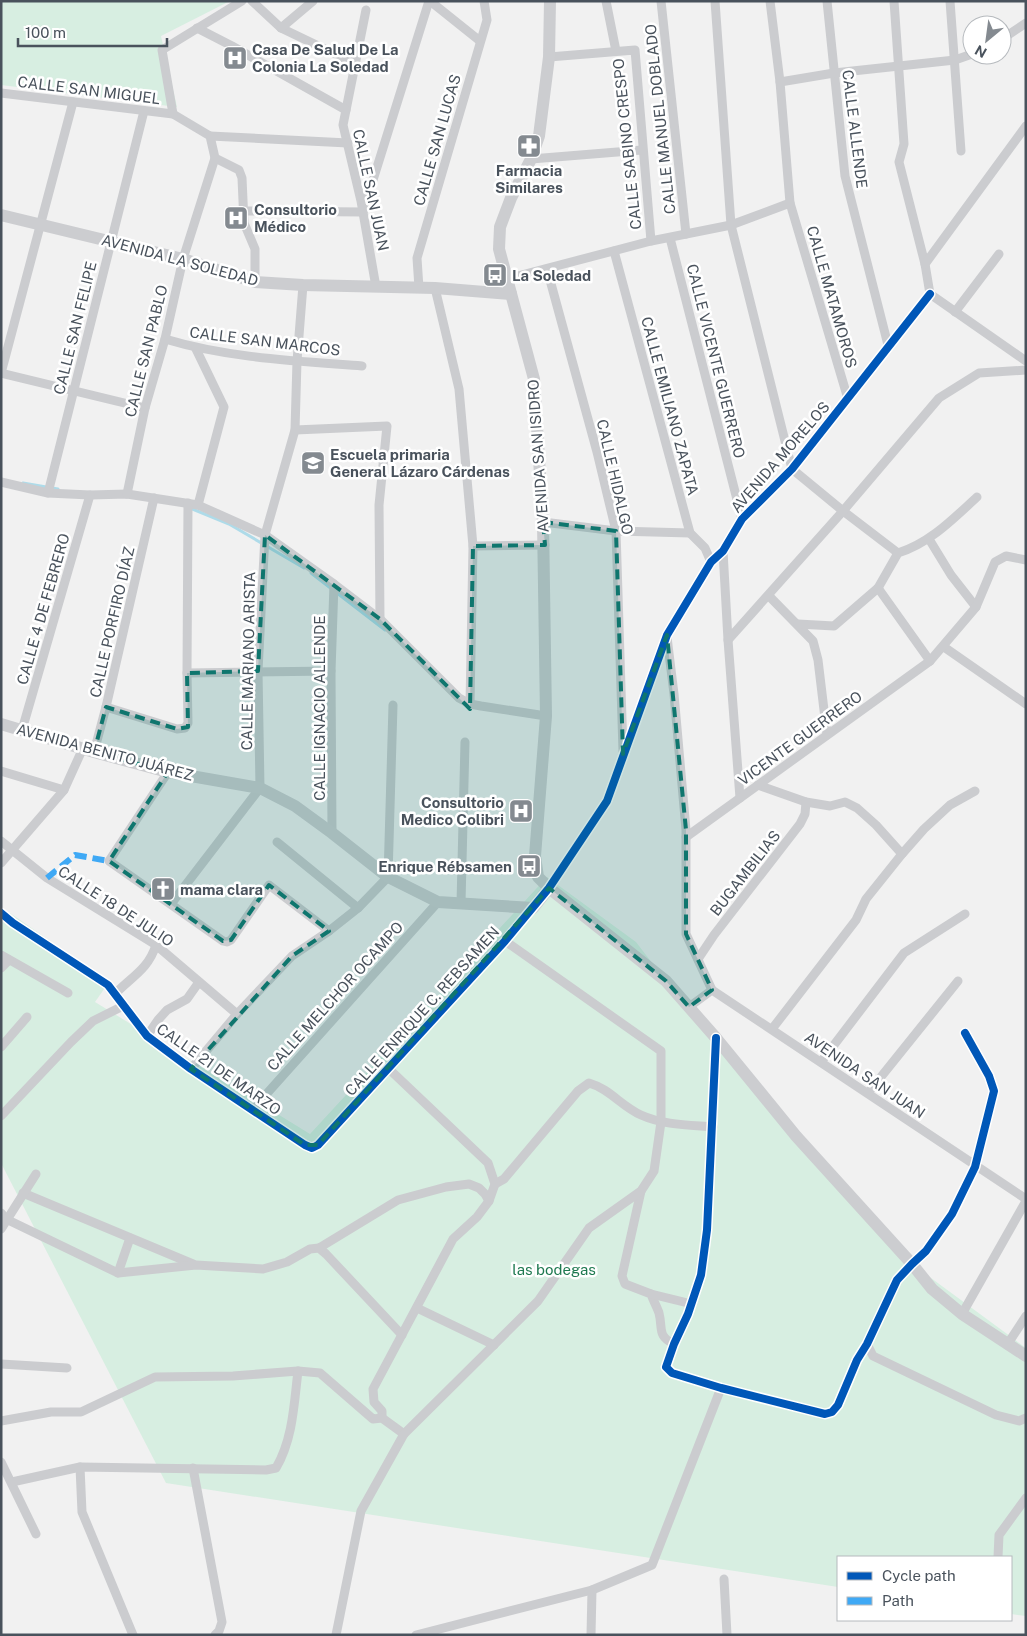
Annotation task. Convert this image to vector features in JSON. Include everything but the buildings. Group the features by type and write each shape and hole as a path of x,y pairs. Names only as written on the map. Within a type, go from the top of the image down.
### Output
{"main road":[{"name":"AVENIDA SAN ISIDRO","path":"550,1 549,57 539,136 531,159 511,198 500,227 499,249 534,379 543,522 546,716 534,856 538,877 549,888 666,981 716,1038 796,1136 912,1264 932,1289 962,1314 1026,1356"},
{"name":"AVENIDA LA SOLEDAD","path":"1,215 182,259 255,282 303,286 435,288 510,294"},
{"name":"AVENIDA BENITO JUÁREZ","path":"1,724 168,772 260,788 295,806 388,877 438,902 533,908"},
{"name":"CALLE ENRIQUE C. REBSAMEN","path":"533,908 549,888"}],"street":[{"path":"242,1 162,50 173,114 210,136 348,143"},
{"path":"252,1 281,28 356,64"},
{"path":"281,28 313,1"},
{"path":"244,210 363,212 430,1 480,40"},
{"name":"CALLE SAN LUCAS","path":"419,288 417,258 487,20 484,1"},
{"name":"CALLE SABINO CRESPO","path":"606,1 616,51 634,50 651,241"},
{"name":"CALLE MANUEL DOBLADO","path":"661,1 686,234"},
{"path":"715,1 731,225 792,469 898,553"},
{"name":"CALLE MATAMOROS","path":"770,1 780,82 790,203 848,399"},
{"name":"CALLE ALLENDE","path":"827,1 844,176 888,346"},
{"path":"894,1 904,144 899,162 925,264 930,294 1026,361"},
{"path":"950,1 961,151"},
{"name":"CALLE SAN JUAN","path":"366,10 344,125 363,212 376,287"},
{"path":"1012,32 1026,23"},
{"path":"197,28 346,110"},
{"path":"549,57 616,51"},
{"path":"780,82 834,73 955,60 962,58"},
{"name":"CALLE SAN MIGUEL","path":"1,93 173,114"},
{"path":"72,102 1,373 74,389 145,408"},
{"name":"CALLE SAN FELIPE","path":"48,493 144,111"},
{"path":"925,264 1026,126"},
{"path":"210,136 215,158 239,170 242,178 244,223 255,249 255,282"},
{"path":"531,159 642,150"},
{"name":"CALLE SAN PABLO","path":"127,494 145,408 165,339 182,259 215,158"},
{"path":"506,279 651,241 731,225 790,203"},
{"name":"CALLE VICENTE GUERRERO","path":"670,238 742,519"},
{"name":"CALLE EMILIANO ZAPATA","path":"614,251 690,532 705,548 711,562"},
{"path":"955,312 999,254"},
{"name":"CALLE HIDALGO","path":"547,269 597,452 616,531 623,757"},
{"name":"CALLE MARIANO ARISTA","path":"260,788 258,672 265,535 295,430 297,360 303,286"},
{"path":"435,288 459,389 473,546 470,704"},
{"name":"AVENIDA MORELOS","path":"549,888 607,801 667,635 711,562 723,551 742,519 792,469 930,294"},
{"name":"CALLE SAN MARCOS","path":"165,339 196,349 362,366"},
{"path":"196,349 224,407 198,505"},
{"path":"728,640 769,596 939,398 979,373 1026,370"},
{"path":"295,430 387,426 379,505 380,619"},
{"path":"1,482 48,493 127,494 198,505 265,535 334,584 380,619 459,698 470,704 546,716"},
{"name":"CALLE 4 DE FEBRERO","path":"22,730 90,495"},
{"path":"798,624 834,626 878,588 898,553 911,549 929,539 977,497"},
{"name":"CALLE PORFIRO DÍAZ","path":"1,863 64,790 88,750 106,706 154,498"},
{"path":"106,706 177,729 185,728 188,723 186,673 188,503"},
{"path":"543,522 616,531 690,532"},
{"path":"929,539 951,575 976,607"},
{"path":"473,546 544,545"},
{"path":"723,551 740,798"},
{"name":"VICENTE GUERRERO","path":"686,837 930,661 944,647 976,607 994,562 1006,556 1025,558"},
{"name":"CALLE IGNACIO ALLENDE","path":"332,833 331,672 334,584"},
{"path":"878,588 930,661"},
{"path":"769,596 813,641 818,660 827,735"},
{"path":"667,635 686,837 686,934 712,990 689,1007"},
{"path":"944,647 1026,704"},
{"path":"186,673 331,672"},
{"path":"191,1069 237,1014 292,956 329,931 358,908 388,877 393,705"},
{"path":"461,903 464,742"},
{"path":"1,771 64,790"},
{"path":"168,772 109,861 223,941 231,940 269,885 329,931"},
{"path":"758,784 806,802 830,806 845,802 857,808 876,825 902,854"},
{"path":"170,904 260,788"},
{"path":"772,1029 856,920 866,899 902,854 924,829 950,805 975,791"},
{"name":"BUGAMBILIAS","path":"698,959 714,935 800,824 805,814 806,802"},
{"name":"CALLE 18 DE JULIO","path":"1,841 47,878 156,945 237,1014"},
{"path":"277,842 358,908"},
{"name":"CALLE MELCHOR OCAMPO","path":"254,1109 438,902"},
{"name":"CALLE ENRIQUE C. REBSAMEN","path":"312,1148 318,1145 389,1069 506,941 533,908"},
{"name":"CALLE 21 DE MARZO","path":"1,913 13,923 108,985 147,1036 191,1069 312,1148"},
{"path":"821,1062 904,953 965,914"},
{"path":"506,941 661,1051 661,1122 654,1171 641,1191 622,1276 625,1284 651,1294 692,1304"},
{"path":"114,994 146,966 153,955 156,945"},
{"path":"1,968 5,958 68,993"},
{"path":"868,1093 958,981"},
{"path":"147,1036 162,1015 167,1010 187,999 199,982"},
{"name":"AVENIDA SAN JUAN","path":"712,990 1026,1200"},
{"path":"1,1116 93,1021 123,1006"},
{"path":"1,1047 27,1018"},
{"path":"716,1038 707,1230 702,1275 666,1367 672,1373 721,1388 825,1414 832,1412 838,1405 857,1360 867,1344 897,1280 926,1251 952,1214 975,1167 994,1091 989,1076 965,1033"},
{"path":"382,1418 382,1411 374,1402 373,1389 453,1239 477,1217 489,1201 495,1184 488,1163 389,1069"},
{"path":"495,1184 504,1179 578,1091 589,1083 601,1086 640,1115 661,1122 713,1127"},
{"path":"1,1229 4,1216 36,1174"},
{"path":"4,1216 118,1273 196,1265 263,1269 287,1262 310,1249 318,1248 398,1200 446,1186 468,1184 479,1188 489,1201"},
{"path":"336,1635 361,1511 404,1434 538,1301 589,1228 641,1191"},
{"path":"23,1193 196,1265"},
{"path":"962,1314 1026,1200"},
{"path":"118,1273 130,1238"},
{"path":"318,1248 326,1254 402,1335"},
{"path":"651,1294 659,1312 661,1334 666,1340 674,1344"},
{"path":"416,1308 494,1345"},
{"path":"1007,1345 1026,1316"},
{"path":"867,1344 873,1356 988,1411 1019,1421 1026,1418"},
{"path":"1,1364 67,1368"},
{"path":"1,1421 51,1412 81,1412 155,1377 233,1376 298,1371 320,1373 373,1419 382,1418 404,1434"},
{"path":"12,1482 80,1467 266,1470 276,1468 291,1430 298,1371"},
{"path":"416,1635 592,1590 652,1565 721,1388"},
{"path":"1,1462 36,1534"},
{"path":"80,1467 82,1512 133,1635"},
{"path":"193,1468 222,1622 219,1631 215,1635"},
{"path":"998,1556 999,1534 1026,1498"},
{"path":"724,1579 727,1635"},
{"path":"588,1634 592,1590"}],"highlighted area":[{"path":"543,522 616,531 623,754 667,635 686,830 686,934 712,990 689,1007 666,981 549,888 318,1145 305,1145 191,1069 292,956 329,931 269,885 231,940 223,941 109,861 168,772 94,752 106,707 177,729 188,727 187,673 258,671 265,535 380,619 470,709 473,546 545,545"}],"green space":[{"path":"1,1 230,1 161,36 177,107 1,85"},
{"name":"las bodegas","path":"547,877 636,942 666,981 912,1264 1026,1348 1026,1616 1012,1614 1012,1556 837,1556 837,1587 166,1483 1,1163 1,921 10,913 109,982 95,1002 310,1134"}],"waterway":[{"path":"23,483 58,489"},
{"path":"190,508 229,524 304,568"},
{"path":"311,573 385,630"}],"marked path":[{"path":"47,878 75,855 109,861"}],"cycle path":[{"path":"1,913 13,923 108,985 147,1036 191,1069 305,1145 312,1148 318,1145 505,941 549,888 607,801 667,635 711,562 723,551 742,519 792,469 930,294"},
{"path":"716,1038 707,1230 701,1275 688,1314 666,1367 672,1373 721,1388 825,1414 832,1412 838,1405 857,1360 867,1344 897,1280 926,1251 952,1214 975,1167 994,1091 989,1076 965,1033"}],"place":[{"name":"Casa De Salud De La Colonia La Soledad","path":"235,58"},
{"name":"Farmacia Similares","path":"529,146"},
{"name":"Consultorio Médico","path":"236,218"},
{"name":"La Soledad","path":"495,275"},
{"name":"Escuela primaria General Lázaro Cárdenas","path":"313,463"},
{"name":"Consultorio Medico Colibri","path":"521,811"},
{"name":"Enrique Rébsamen","path":"529,866"},
{"name":"mama clara","path":"163,889"}]}
